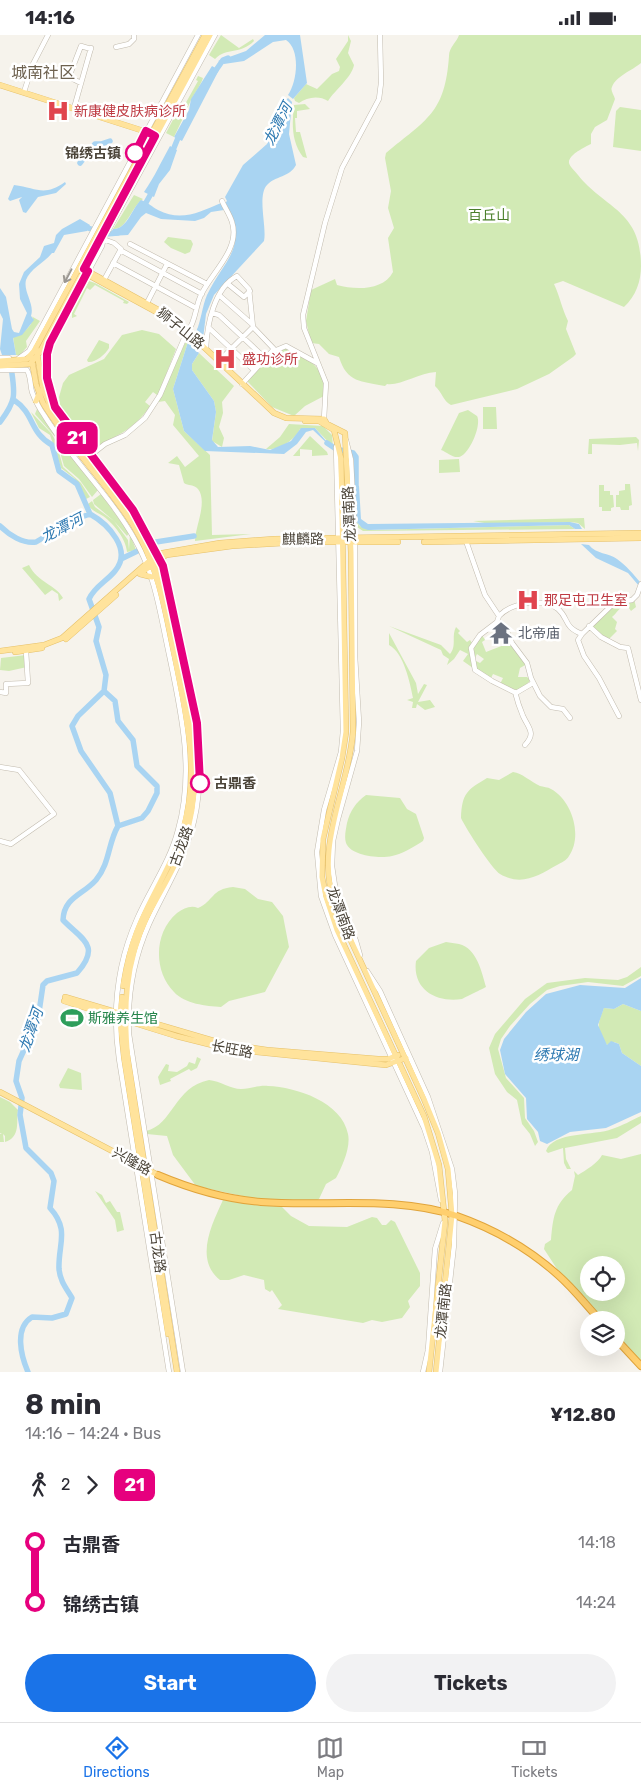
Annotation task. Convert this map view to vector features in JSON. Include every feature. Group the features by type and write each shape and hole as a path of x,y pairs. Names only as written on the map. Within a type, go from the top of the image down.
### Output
{"highway":[{"path":"158,1175 211,1193 244,1200 391,1205 449,1214 481,1226 538,1259 559,1276 592,1311"},
{"path":"625,1349 641,1366"}],"main road":[{"path":"0,369 34,358 84,271 99,236 100,229 205,35"},
{"path":"99,236 109,226 150,135 210,35"},
{"path":"187,56 194,55"},
{"path":"0,86 74,108 150,135"},
{"path":"0,86 150,135"},
{"path":"163,100 170,99"},
{"path":"122,179 128,178"},
{"name":"狮子山路","path":"84,271 174,318 269,409 281,417 323,421"},
{"name":"狮子山路","path":"84,271 163,315 188,333"},
{"name":"古龙路","path":"84,271 36,347 34,358 39,394 53,425 70,435 79,453 147,547"},
{"path":"60,313 67,311"},
{"name":"狮子山路","path":"205,348 246,392 277,418 285,421 323,421"},
{"name":"古龙路","path":"34,358 47,401 70,435 141,527 168,603 193,726 196,757 195,795 188,829 166,879 144,918 126,958 123,979 123,1062"},
{"path":"1,359 21,363"},
{"path":"47,401 50,393"},
{"path":"36,401 39,394"},
{"path":"44,415 46,409"},
{"name":"龙潭南路","path":"323,421 334,431 339,455 346,740 325,829 321,855 326,897 344,945 395,1060 432,1137 449,1214 443,1241 429,1372"},
{"name":"龙潭南路","path":"323,421 342,430 347,443 353,540 352,752 332,825 328,859 332,895 438,1133 449,1175 449,1242 436,1372"},
{"path":"66,444 70,435"},
{"path":"78,460 79,453"},
{"path":"92,478 94,472"},
{"path":"131,531 132,524"},
{"name":"麒麟路","path":"0,653 26,651 58,643 88,619 153,560 177,553 232,545 340,540 466,541 641,533"},
{"name":"麒麟路","path":"590,536 641,538"},
{"name":"麒麟路","path":"353,540 574,537"},
{"name":"麒麟路","path":"101,607 140,574 153,560"},
{"path":"140,574 152,577"},
{"path":"160,609 168,603"},
{"name":"古龙路","path":"166,879 178,841 192,775 184,721 177,648 168,626 168,603"},
{"name":"麒麟路","path":"0,653 50,643 62,638 88,619"},
{"path":"164,632 168,626"},
{"path":"169,653 177,648"},
{"path":"353,685 357,679"},
{"path":"177,697 181,691"},
{"path":"186,781 192,775"},
{"path":"188,829 193,825"},
{"path":"168,859 174,856"},
{"path":"137,918 152,919"},
{"name":"古龙路","path":"123,979 130,968 135,941"},
{"path":"344,945 351,941"},
{"path":"130,968 135,965"},
{"path":"123,979 133,977"},
{"name":"古龙路","path":"123,979 128,993 119,1037 123,1062 137,1101 135,1141 143,1168"},
{"path":"368,996 375,993"},
{"name":"长旺路","path":"64,999 198,1043 234,1050 386,1065 404,1056"},
{"path":"123,1062 133,1056"},
{"name":"古龙路","path":"129,1081 131,1120 136,1126 154,1233 166,1284 176,1372"},
{"name":"兴隆路","path":"0,1093 158,1175"},
{"path":"449,1175 452,1169"},
{"path":"443,1186 450,1185"},
{"name":"古龙路","path":"154,1233 156,1279 161,1310 176,1372"},
{"path":"443,1241 449,1242"}],"street":[{"path":"24,92 33,64 48,35"},
{"path":"116,47 131,42 134,35"},
{"path":"198,35 163,100 150,135 94,228 99,236 120,246 120,250 202,293"},
{"path":"109,226 215,35"},
{"path":"323,421 326,389 304,328 303,315 325,223 342,168 378,99 381,83 380,35"},
{"path":"74,108 91,48 81,46 69,77 81,83"},
{"path":"91,455 110,441 125,435 145,418 160,395 192,325 202,293 221,265 231,243 233,223 222,201"},
{"path":"99,236 21,363 29,373 36,401 44,415 119,510 131,531 147,547 168,603"},
{"path":"130,244 207,284"},
{"path":"104,280 120,250"},
{"path":"113,263 196,308"},
{"path":"147,303 167,264"},
{"path":"84,271 48,350 47,378 50,393 70,435 91,455 132,513"},
{"path":"205,348 212,313 219,295 228,283 236,277 250,291 253,326 219,361"},
{"path":"228,283 242,296 250,291"},
{"path":"219,295 253,326 271,345 274,351"},
{"path":"212,313 219,315 266,359"},
{"path":"209,328 254,370"},
{"path":"242,384 274,351 286,346 318,363"},
{"path":"353,540 357,751 338,819 332,863 337,899 356,941 358,955 380,991 428,1097 452,1169 449,1214 452,1262 440,1372"},
{"path":"466,541 485,595 499,616"},
{"path":"153,560 152,577 177,697 184,721 187,797"},
{"path":"620,716 599,678 584,657 578,641 589,626 614,603 632,600 640,591 641,584"},
{"path":"533,683 519,692 515,692 489,680 474,668 475,660 471,649 474,642 497,622 499,616 513,606 523,603 547,605 558,609 568,626 582,634"},
{"path":"497,622 505,627 512,643 526,661 533,683 548,705 554,708 563,708 570,718"},
{"path":"589,626 600,637 628,649 641,700"},
{"path":"128,993 135,965 137,918 155,899 166,879 185,853 193,825 200,783 198,731 177,648"},
{"path":"0,692 6,693 6,684 28,683 26,651"},
{"path":"343,658 341,746 319,838 318,878 329,923 395,1060 428,1137 438,1191 449,1214"},
{"path":"515,692 522,715 532,732 531,738 525,745"},
{"path":"0,767 19,769 54,814 10,845 0,841"},
{"path":"166,879 168,859 178,841"},
{"path":"135,941 152,919 155,899"},
{"path":"122,1017 133,1056 129,1081"},
{"path":"143,1168 154,1233"},
{"path":"423,1372 430,1349 435,1254 438,1233 449,1214"},
{"path":"166,1284 183,1372"},
{"path":"161,1310 169,1372"}],"green space":[{"path":"221,35 239,48 253,39 254,41 244,48 224,53 215,59 209,55"},
{"path":"348,35 351,41 348,53 354,65 347,79 328,101 317,97 306,99 299,103 295,101 294,98 306,84 317,89 332,74 339,71 340,67 336,59 348,41"},
{"name":"百丘山","path":"459,35 641,35 641,63 614,83 611,90 615,99 607,120 595,127 591,134 591,144 574,154 569,163 588,186 620,212 628,222 635,233 641,266 637,288 632,298 624,307 563,281 554,284 568,321 566,329 576,354 549,374 517,389 451,405 435,386 436,372 385,386 356,379 346,372 339,357 329,354 319,344 311,343 306,321 311,290 335,279 337,285 352,288 376,286 383,283 393,272 388,238 394,228 388,208 391,191 385,158 386,153 413,132 438,103 447,75 449,53"},
{"path":"198,76 203,78 202,81 174,137 166,133 176,114 184,112 184,106 198,81 196,80"},
{"path":"305,104 310,109 297,111 297,118 295,118 296,132 300,132 307,158 303,157 296,145 293,125 294,105"},
{"path":"620,107 641,110 641,151 613,147 616,111"},
{"path":"134,195 143,199 122,226 113,229"},
{"path":"168,237 191,240 193,244 190,252 185,254 171,248 164,242"},
{"path":"89,281 129,302 127,304 123,303 124,301 95,285 90,290 87,288 74,314 77,316 72,318 72,311"},
{"path":"31,316 40,321 26,341 27,347 20,355 16,355 13,337 28,327 32,322 33,318"},
{"path":"142,330 159,334 176,349 160,390 157,395 153,392 145,402 150,406 136,422 122,433 90,451 61,411 59,397 63,383 69,375 104,359 122,335"},
{"path":"99,340 109,344 109,348 100,358 88,362 87,360"},
{"path":"186,341 188,342 173,389 184,431 210,455 212,535 251,534 195,541 202,501 201,494 196,487 184,483 179,465 168,463 177,456 185,467 199,456 173,425 175,415 165,401 158,402"},
{"path":"284,347 301,355 314,365 319,371 324,386 324,396 305,406 294,416 272,407 247,381 266,361"},
{"path":"199,353 234,386 222,402 223,413 219,427 224,438 222,447 212,441 216,412 214,401 192,370 192,364"},
{"path":"483,407 496,407 497,429 483,429"},
{"path":"37,409 98,490 92,497 79,479 64,466 56,438 35,414"},
{"path":"468,410 477,416 478,426 474,439 467,451 459,457 454,457 441,450 459,413"},
{"path":"31,412 56,441 63,467 81,483 90,497 86,499 74,478 61,468 50,435 39,428"},
{"path":"289,424 323,426 332,435 333,447 315,428 300,429 286,444 266,449 280,437"},
{"path":"310,436 328,455 312,456 312,450 300,449 300,456 293,456"},
{"path":"636,437 639,440 638,451 637,443 620,445 592,444 592,454 588,454 589,439"},
{"path":"459,459 460,472 439,473 439,460"},
{"path":"625,484 630,484 632,505 629,506 629,510 621,510 620,507 616,507 616,495 619,495 619,491 625,490"},
{"path":"599,485 604,485 604,491 610,491 610,495 613,495 614,507 611,508 611,511 602,511 602,507 599,507"},
{"path":"101,494 129,533 127,536 114,521 94,504 93,500"},
{"path":"92,501 95,507 114,521 128,540 129,550 130,534 136,550 127,552 122,537 115,527 103,516 92,510 88,504"},
{"path":"584,518 585,529 578,523 570,522 490,524 473,521"},
{"path":"355,520 360,526 373,530 569,525 575,529 363,531 357,527"},
{"path":"29,565 32,571 63,598 59,601 58,594 52,590 45,595 22,568"},
{"path":"634,599 636,607 631,611 627,605 624,606 612,617 617,622 615,629 617,631 609,639 600,636 590,626 614,603"},
{"path":"389,626 441,645 450,654 456,627 460,631 458,633 467,642 470,640 472,643 473,668 463,661 468,654 460,650 447,665 449,659 443,655 441,650"},
{"path":"389,633 416,683 418,694 424,684 427,685 418,702 430,700 435,707 425,710 417,704 416,708 412,708 413,702 407,700 413,698 408,677 399,655 389,645"},
{"path":"507,634 527,664 520,668 518,677 527,677 531,680 518,692 500,684 503,678 493,674 490,680 475,668 476,661 480,663 484,659 477,654 475,658 474,651 476,643 482,635 485,640 482,642 486,652 504,645"},
{"path":"26,655 27,667 9,671 0,670 1,658"},
{"path":"513,772 540,786 550,788 558,794 570,810 575,829 573,848 567,859 537,876 523,880 508,878 496,871 479,848 461,818 464,798 470,789 487,778 499,780"},
{"path":"366,795 400,798 407,809 416,814 424,838 423,841 404,852 387,857 373,857 360,854 349,847 345,838 348,819 356,804"},
{"path":"233,887 245,889 258,899 272,902 283,916 289,947 265,992 229,1001 221,1007 190,1002 174,992 162,973 159,952 164,930 169,921 180,911 190,907 198,908 220,890"},
{"path":"446,942 465,946 470,950 478,962 486,987 462,999 453,1000 435,996 422,987 418,980 416,961 429,948"},
{"path":"641,967 641,976 623,986 588,982 547,990 530,1004 501,1039 498,1049 506,1078 524,1098 525,1118 534,1131 538,1142 535,1146 530,1134 522,1124 517,1100 507,1092 495,1074 489,1048 495,1034 525,999 547,983 585,978 618,980 627,977"},
{"path":"623,1004 641,1011 641,1066 622,1053 619,1044 614,1042 607,1045 599,1031 599,1023 604,1008 614,1009"},
{"path":"197,1057 201,1059 197,1068 191,1071 189,1069 170,1079 171,1081 160,1085 158,1077 166,1064 169,1065 168,1071 177,1072 187,1066 189,1062 195,1064"},
{"path":"68,1068 81,1073 82,1090 60,1088 59,1085"},
{"path":"209,1080 237,1089 265,1086 291,1089 316,1098 337,1113 344,1123 348,1134 347,1151 336,1178 326,1184 319,1199 314,1202 261,1200 196,1186 173,1155 167,1136 147,1134 146,1131 162,1121 188,1090 197,1084"},
{"path":"0,1097 10,1102 18,1110 16,1133 14,1137 5,1142 3,1134 4,1142 0,1142 0,1134 2,1134 0,1133"},
{"path":"641,1116 641,1123 617,1138 565,1148 566,1159 571,1169 567,1169 564,1163 563,1148 548,1153 546,1151 550,1145 565,1137 605,1131"},
{"path":"641,1154 641,1362 625,1345 625,1311 594,1311 585,1301 625,1301 625,1256 580,1256 580,1295 559,1272 544,1249 545,1244 551,1240 555,1212 561,1201 572,1190 575,1176 574,1171 578,1175 595,1164 602,1155 621,1159"},
{"path":"95,1191 102,1195 106,1203 110,1201 117,1212 120,1212 124,1230 117,1232 115,1220"},
{"path":"223,1200 281,1206 291,1216 309,1226 347,1227 372,1217 377,1218 382,1225 386,1225 391,1220 395,1222 420,1273 420,1286 408,1301 410,1307 402,1318 382,1322 372,1320 363,1323 278,1309 282,1305 272,1290 270,1292 265,1289 264,1280 244,1275 229,1280 220,1280 212,1272 207,1252 210,1230"}],"water":[{"path":"265,35 300,35 307,83 293,99 288,95 294,82 296,58 291,45 286,40 273,42 244,61 224,64 218,61 246,51"},
{"path":"212,66 219,70 182,141 174,137 189,110 191,99"},
{"path":"288,98 292,102 289,134 296,165 290,172 270,182 264,190 262,204 264,241 214,295 206,314 203,339 196,332 205,300 232,252 235,242 235,231 225,203 227,201 225,197 243,165 267,144 274,131 279,107"},
{"path":"170,146 177,150 170,170 159,184 154,197 144,192"},
{"path":"65,182 66,184 56,193 38,197 26,213 23,212 19,200 22,197 10,201 8,199 14,185 46,190 58,187"},
{"path":"141,200 166,214 190,214 206,210 221,203 224,210 211,212 204,218 195,221 161,219 146,213 128,235 109,236 113,229 122,226 126,222"},
{"path":"80,219 90,225 87,231 64,235 54,253 28,276 26,289 32,311 31,316 34,320 22,335 13,338 16,355 2,355 0,349 3,319 0,313 0,288 6,297 12,329 14,332 19,333 27,313 20,299 19,284 24,272 40,257 44,246 54,243 56,235 62,229"},
{"path":"188,342 199,353 192,364 192,370 214,401 216,412 212,440 218,447 250,446 270,450 291,441 301,428 315,428 333,449 313,430 306,432 297,444 284,454 205,451 184,431 173,389"},
{"path":"354,484 359,486 361,519 368,524 570,522 579,524 582,529 575,529 569,525 368,530 362,528 355,520"},
{"path":"581,544 589,545 595,550 617,559 640,582 639,586 628,573 596,558"},
{"name":"绣球湖","path":"641,978 641,1011 623,1004 614,1009 604,1008 598,1025 607,1045 611,1041 619,1044 622,1053 641,1066 641,1112 606,1128 570,1132 547,1144 540,1141 538,1132 527,1119 526,1098 505,1074 500,1050 504,1039 526,1012 546,994 580,985 625,988"}],"waterway":[{"name":"龙潭河","path":"214,73 223,60 228,58"},
{"name":"龙潭河","path":"171,155 180,133"},
{"path":"80,163 95,144 110,141"},
{"name":"龙潭河","path":"143,208 153,190"},
{"path":"82,226 106,234 118,233"},
{"path":"189,353 200,330"},
{"name":"龙潭河","path":"0,422 12,402 14,390 11,367"},
{"path":"14,400 26,411 39,434 52,445 59,471 77,484 90,514"},
{"path":"327,443 336,449 353,453 356,457 356,489"},
{"name":"龙潭河","path":"0,526 16,538 26,542 36,542 73,520 90,514 111,531 120,546 121,555 120,563 115,571 94,591 89,599 99,627 96,641 106,675 104,691 78,716 72,726 81,751 110,793 118,826 101,873 91,885 70,901 64,912 63,920 86,943 88,956 77,973 47,981 43,985 38,1019 19,1061 16,1081 22,1098 20,1115 26,1148 51,1173 54,1181 50,1208 60,1223 62,1237 59,1269 64,1284 72,1298 66,1314 52,1318 32,1317 26,1322 21,1335 21,1350 28,1372"},
{"path":"121,559 156,542 194,536"},
{"path":"104,691 115,701 118,721 133,740 137,766 157,786 157,793 148,811 142,818 118,826"}],"bus line":[{"name":"21","path":"135,153 146,131 155,136 84,269 88,271 50,343 47,354 47,381 52,400 63,420 133,510 160,558 172,601 197,723 200,783"}],"place":[{"name":"新康健皮肤病诊所","path":"58,111"},
{"name":"锦绣古镇","path":"135,153"},
{"name":"盛功诊所","path":"225,359"},
{"name":"那足屯卫生室","path":"528,600"},
{"name":"北帝庙","path":"501,633"},
{"name":"古鼎香","path":"200,783"},
{"name":"斯雅养生馆","path":"72,1018"}],"district":[{"name":"城南社区","path":"43,72"}]}
